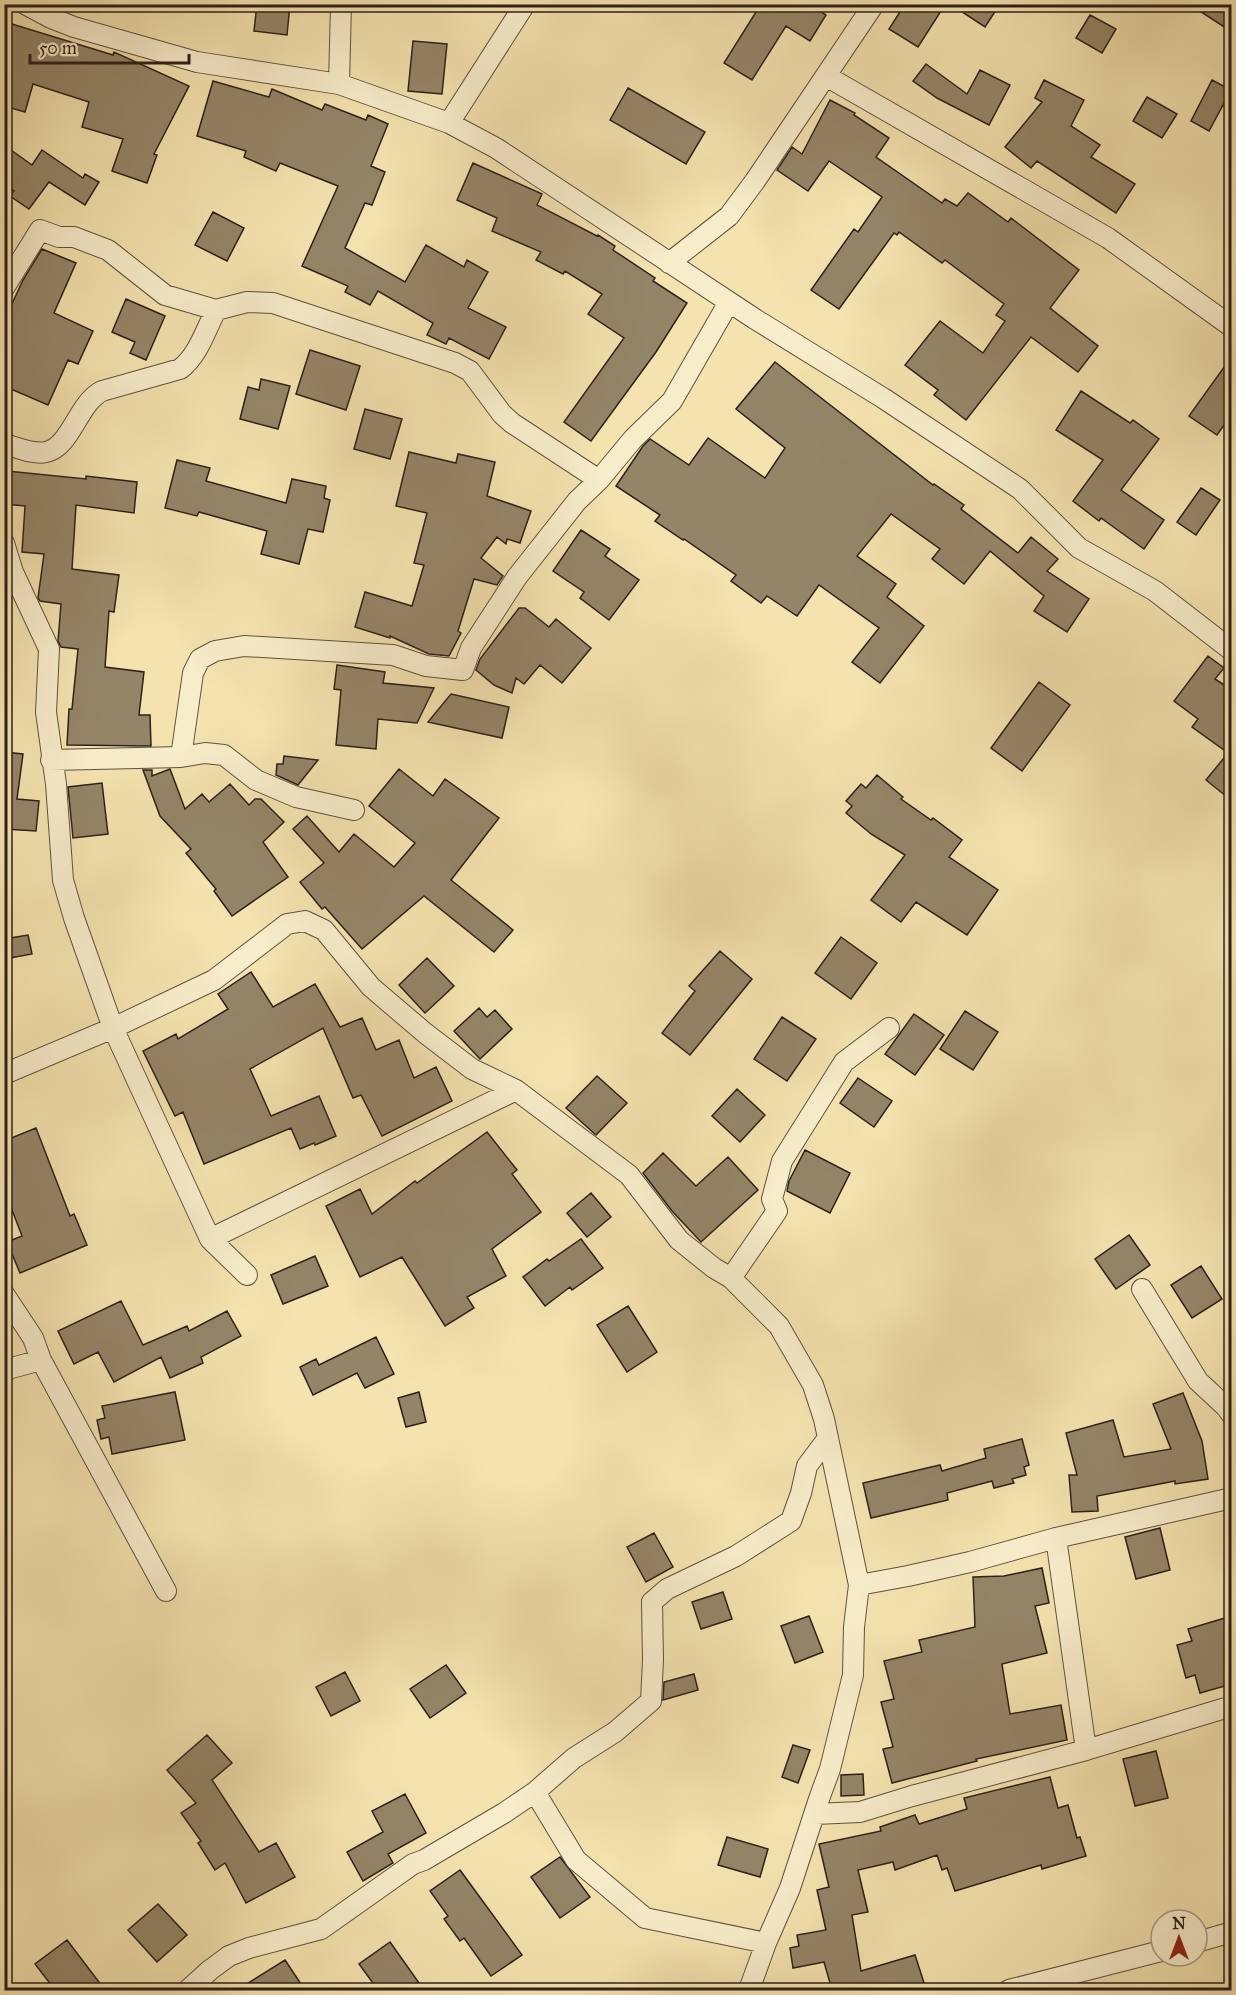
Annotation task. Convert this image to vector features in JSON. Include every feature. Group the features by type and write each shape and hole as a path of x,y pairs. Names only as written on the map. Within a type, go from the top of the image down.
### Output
{"street":[{"path":"25,4 74,27 197,62 339,84 449,123 496,148 729,302 883,398 1020,489 1079,548 1155,591 1230,649"},
{"path":"339,84 341,4"},
{"path":"449,123 525,4"},
{"path":"669,262 729,216 874,4"},
{"path":"826,76 1108,238 1232,327"},
{"path":"4,288 40,230 59,237 74,237 108,250 165,295 216,310 247,302 273,303 455,363 470,371 502,414 512,423 599,480"},
{"path":"181,757 193,673 200,659 214,651 244,646 393,655 426,666 463,670 471,648 517,577 577,501 672,400 729,302"},
{"path":"4,444 38,452 47,452 58,447 93,396 102,391 180,369 187,364 216,310"},
{"path":"4,543 13,572 49,649 46,712 56,784 63,880 74,918 113,1028 210,1239 247,1275"},
{"path":"51,760 224,754 256,780 266,785 296,797 354,810"},
{"path":"4,1074 113,1028 214,980 287,924 305,921 324,930 371,987 426,1033 472,1069 516,1090 629,1175 679,1240 714,1268 731,1278 778,1326 813,1385 828,1438 859,1585 854,1627 853,1675 830,1769 790,1888 749,1990"},
{"path":"731,1278 777,1211 772,1199 782,1161 844,1062 889,1028"},
{"path":"210,1239 516,1090"},
{"path":"1142,1289 1198,1381 1232,1415"},
{"path":"4,1294 33,1338 41,1360 166,1591"},
{"path":"4,1370 41,1360"},
{"path":"188,1990 229,1956 249,1948 321,1929 412,1864 424,1860 535,1792 574,1758 615,1732 651,1701 652,1602 667,1589 736,1556 792,1521 807,1467 828,1438"},
{"path":"859,1585 970,1562 1056,1538 1232,1498"},
{"path":"1056,1538 1086,1750"},
{"path":"815,1814 860,1812 1086,1750 1232,1706"},
{"path":"535,1792 576,1860 645,1918 766,1943"},
{"path":"1209,1939 1232,1932"},
{"path":"1009,1990 1149,1954"}],"building":[{"path":"257,4 290,4 287,35 254,31"},
{"path":"761,4 809,4 826,15 810,41 786,26 752,80 724,63"},
{"path":"905,4 931,4 941,11 918,47 889,29"},
{"path":"950,4 1000,4 985,27"},
{"path":"1189,4 1232,4 1232,32"},
{"path":"1090,15 1116,29 1102,53 1076,38"},
{"path":"12,24 113,55 114,52 189,86 154,154 157,155 147,183 112,171 123,139 82,127 89,102 33,84 25,112 4,106 4,50"},
{"path":"413,41 447,44 442,94 408,91"},
{"path":"926,64 967,94 980,70 1010,85 989,125 937,98 913,81"},
{"path":"1044,80 1084,100 1071,126 1100,145 1091,157 1135,184 1116,213 1037,161 1031,168 1005,147 1042,102 1035,98"},
{"path":"1212,80 1231,90 1209,131 1191,121"},
{"path":"213,81 269,97 272,89 322,110 325,104 366,120 368,115 388,124 371,166 385,172 372,205 365,203 345,248 405,282 426,245 464,267 467,260 488,272 468,308 506,327 489,359 449,338 446,344 427,335 433,323 378,291 370,305 345,292 348,286 302,266 338,186 280,163 276,171 244,157 246,151 197,136"},
{"path":"628,88 705,132 686,164 610,120"},
{"path":"1147,97 1177,114 1162,138 1133,121"},
{"path":"830,100 855,113 854,115 889,138 876,157 942,203 945,199 957,206 968,193 1008,222 1011,218 1079,270 1050,308 1098,346 1078,372 1031,337 966,420 934,395 938,390 905,365 940,321 983,353 1005,321 996,315 1004,304 945,260 942,263 899,232 897,235 894,233 839,309 811,290 854,229 858,232 882,197 829,161 808,191 777,170 792,147 802,154"},
{"path":"4,145 32,165 42,150 83,178 85,174 99,182 85,205 49,182 29,209 10,196 14,191 4,184"},
{"path":"473,163 542,194 537,205 598,235 615,246 613,250 655,278 653,281 687,303 656,352 591,441 564,422 624,338 588,314 602,294 565,271 563,274 536,260 541,252 492,231 497,218 457,200"},
{"path":"213,212 244,228 227,261 195,245"},
{"path":"42,249 76,263 54,313 93,331 78,364 68,360 48,405 4,386 4,321 23,280"},
{"path":"126,299 165,316 146,360 130,353 135,342 112,332"},
{"path":"310,350 360,366 346,410 296,394"},
{"path":"1232,356 1232,414 1217,435 1189,416"},
{"path":"775,362 933,485 964,505 961,509 1018,553 1031,537 1058,559 1047,571 1089,599 1067,632 1034,611 1044,596 990,551 964,584 932,559 940,549 891,514 857,556 896,584 887,597 924,626 880,683 852,662 879,628 819,585 797,616 767,596 761,603 731,581 736,575 655,521 660,515 616,486 650,439 689,465 708,438 765,478 785,448 736,409"},
{"path":"261,379 290,386 278,429 240,419 248,387 259,390"},
{"path":"1081,391 1130,423 1133,420 1159,439 1121,490 1164,520 1144,549 1101,518 1099,521 1073,501 1103,460 1056,430"},
{"path":"365,409 402,419 390,459 354,449"},
{"path":"409,452 456,463 458,454 495,462 487,496 531,511 520,543 507,539 506,544 497,537 481,558 503,576 497,585 474,579 458,631 461,633 449,656 429,654 390,636 390,638 355,627 365,592 412,606 424,565 414,563 427,513 396,506"},
{"path":"177,460 210,468 206,481 286,503 292,479 326,486 324,498 330,500 323,532 308,529 299,564 261,554 267,531 199,512 197,516 165,508"},
{"path":"7,471 137,482 134,513 76,505 72,569 119,575 114,612 109,611 105,667 144,672 139,715 150,715 151,746 67,745 69,709 72,709 78,649 61,647 58,641 61,604 40,601 38,598 44,554 22,552 25,506 4,504"},
{"path":"1201,488 1220,500 1196,535 1177,522"},
{"path":"581,530 610,549 605,556 639,580 609,620 580,598 584,592 553,571"},
{"path":"519,608 525,608 549,627 556,619 591,648 562,683 540,665 524,684 516,678 512,693 494,685 476,670 480,659"},
{"path":"1208,656 1224,668 1215,679 1232,690 1232,801 1206,780 1228,753 1192,727 1198,719 1174,701"},
{"path":"337,665 385,672 383,683 434,688 417,723 378,719 376,749 336,745 341,690 334,689"},
{"path":"1039,682 1070,705 1022,771 991,748"},
{"path":"451,694 509,707 502,738 428,722"},
{"path":"4,752 23,754 17,799 39,801 36,831 4,829"},
{"path":"284,756 318,760 298,785 276,775 277,764 283,764"},
{"path":"170,769 185,809 202,794 209,802 230,784 249,805 255,799 261,799 284,822 263,842 288,877 232,916 214,891 216,889 186,853 191,849 160,816 143,770 152,770 152,776"},
{"path":"399,769 433,796 445,779 499,818 451,880 513,930 494,952 424,896 362,949 325,907 322,909 300,882 324,863 293,829 307,816 339,852 354,834 394,867 415,843 369,806"},
{"path":"877,775 903,797 901,799 931,820 933,818 962,840 949,857 998,890 967,935 916,902 901,922 871,900 905,855 871,834 846,813 852,806 846,801 861,784 866,788"},
{"path":"102,783 108,834 73,838 68,787"},
{"path":"28,935 32,954 4,959 4,939"},
{"path":"841,937 877,963 851,999 815,973"},
{"path":"720,951 752,979 690,1055 662,1033 695,991 689,986"},
{"path":"427,958 454,986 425,1013 399,985"},
{"path":"251,972 273,1007 315,984 340,1027 362,1018 376,1050 399,1040 414,1078 436,1067 452,1101 382,1136 361,1095 353,1098 323,1028 250,1069 271,1116 319,1096 336,1136 300,1149 291,1128 204,1164 183,1112 175,1116 143,1051 176,1034 178,1039 228,1009 218,994"},
{"path":"479,1008 487,1017 495,1010 512,1029 480,1059 454,1031"},
{"path":"965,1011 998,1032 973,1070 940,1049"},
{"path":"914,1014 944,1035 915,1075 885,1054"},
{"path":"782,1017 816,1039 787,1081 754,1059"},
{"path":"597,1076 627,1103 596,1135 566,1108"},
{"path":"858,1078 892,1101 874,1127 840,1103"},
{"path":"737,1089 765,1115 740,1142 712,1116"},
{"path":"36,1128 70,1216 74,1214 87,1245 20,1273 7,1242 22,1236 4,1189 4,1141"},
{"path":"487,1132 517,1170 512,1174 541,1212 492,1249 506,1276 467,1297 474,1308 445,1326 402,1257 360,1277 326,1206 360,1189 372,1214 415,1181 417,1183"},
{"path":"805,1150 850,1173 830,1213 787,1191 789,1181"},
{"path":"663,1153 696,1186 728,1157 758,1190 701,1242 672,1211 643,1173"},
{"path":"591,1193 611,1217 587,1237 567,1213"},
{"path":"1129,1235 1150,1265 1116,1289 1095,1259"},
{"path":"581,1239 603,1268 572,1290 570,1287 545,1306 523,1277 547,1259 549,1261"},
{"path":"315,1256 328,1286 283,1304 271,1275"},
{"path":"1201,1266 1222,1299 1192,1318 1171,1285"},
{"path":"121,1301 143,1345 187,1326 189,1331 227,1311 241,1336 201,1357 203,1363 170,1378 161,1357 114,1382 98,1352 74,1364 58,1331"},
{"path":"628,1306 657,1352 627,1372 597,1325"},
{"path":"376,1337 394,1374 365,1388 357,1373 313,1395 300,1367 316,1359 319,1365"},
{"path":"175,1392 185,1440 112,1454 109,1437 101,1439 97,1420 105,1418 102,1406"},
{"path":"419,1392 426,1422 406,1427 398,1398"},
{"path":"1183,1393 1202,1441 1208,1479 1175,1484 1175,1481 1097,1496 1098,1511 1072,1512 1069,1475 1077,1475 1066,1433 1113,1420 1124,1457 1171,1449 1153,1404"},
{"path":"1022,1439 1029,1465 1024,1467 1026,1475 1012,1479 1014,1483 994,1488 992,1481 947,1493 948,1500 871,1518 863,1483 940,1465 942,1471 986,1458 984,1449"},
{"path":"1160,1528 1170,1570 1136,1579 1125,1537"},
{"path":"654,1533 673,1567 646,1582 627,1547"},
{"path":"1042,1568 1049,1603 1035,1606 1047,1653 1002,1664 1010,1714 1061,1705 1067,1740 976,1759 977,1761 892,1783 883,1749 893,1747 881,1702 894,1699 884,1661 922,1652 919,1640 975,1627 973,1577 1004,1576"},
{"path":"723,1592 732,1619 701,1629 692,1602"},
{"path":"809,1616 823,1652 795,1663 781,1626"},
{"path":"1225,1618 1232,1639 1232,1684 1200,1693 1195,1675 1186,1678 1177,1645 1192,1641 1188,1629"},
{"path":"446,1665 466,1693 430,1718 410,1689"},
{"path":"345,1672 360,1701 331,1716 316,1687"},
{"path":"694,1674 698,1690 663,1700 664,1682"},
{"path":"207,1735 232,1763 212,1780 259,1852 276,1843 295,1877 246,1903 225,1863 215,1870 198,1843 201,1841 181,1813 196,1803 167,1770"},
{"path":"793,1745 810,1750 798,1783 782,1777"},
{"path":"1156,1751 1168,1798 1135,1806 1123,1759"},
{"path":"863,1774 864,1795 841,1796 841,1775"},
{"path":"1050,1777 1058,1808 1068,1805 1077,1838 1080,1837 1086,1856 1042,1869 1041,1865 955,1891 947,1868 942,1870 937,1855 895,1870 893,1862 858,1870 868,1912 852,1915 861,1971 915,1955 925,1986 909,1990 832,1990 824,1962 793,1968 790,1948 799,1946 797,1935 826,1930 817,1890 829,1887 819,1844 881,1831 880,1827 915,1815 919,1824 967,1809 964,1798"},
{"path":"405,1794 426,1833 388,1854 393,1863 363,1881 347,1852 383,1832 372,1811"},
{"path":"727,1837 768,1849 760,1877 718,1865"},
{"path":"560,1857 590,1897 560,1918 531,1877"},
{"path":"460,1870 522,1955 491,1976 464,1938 460,1941 444,1919 448,1916 430,1891"},
{"path":"158,1904 187,1935 157,1962 128,1930"},
{"path":"67,1940 105,1990 55,1990 35,1964"},
{"path":"390,1942 424,1990 378,1990 359,1964"},
{"path":"285,1960 305,1990 237,1990"}]}
